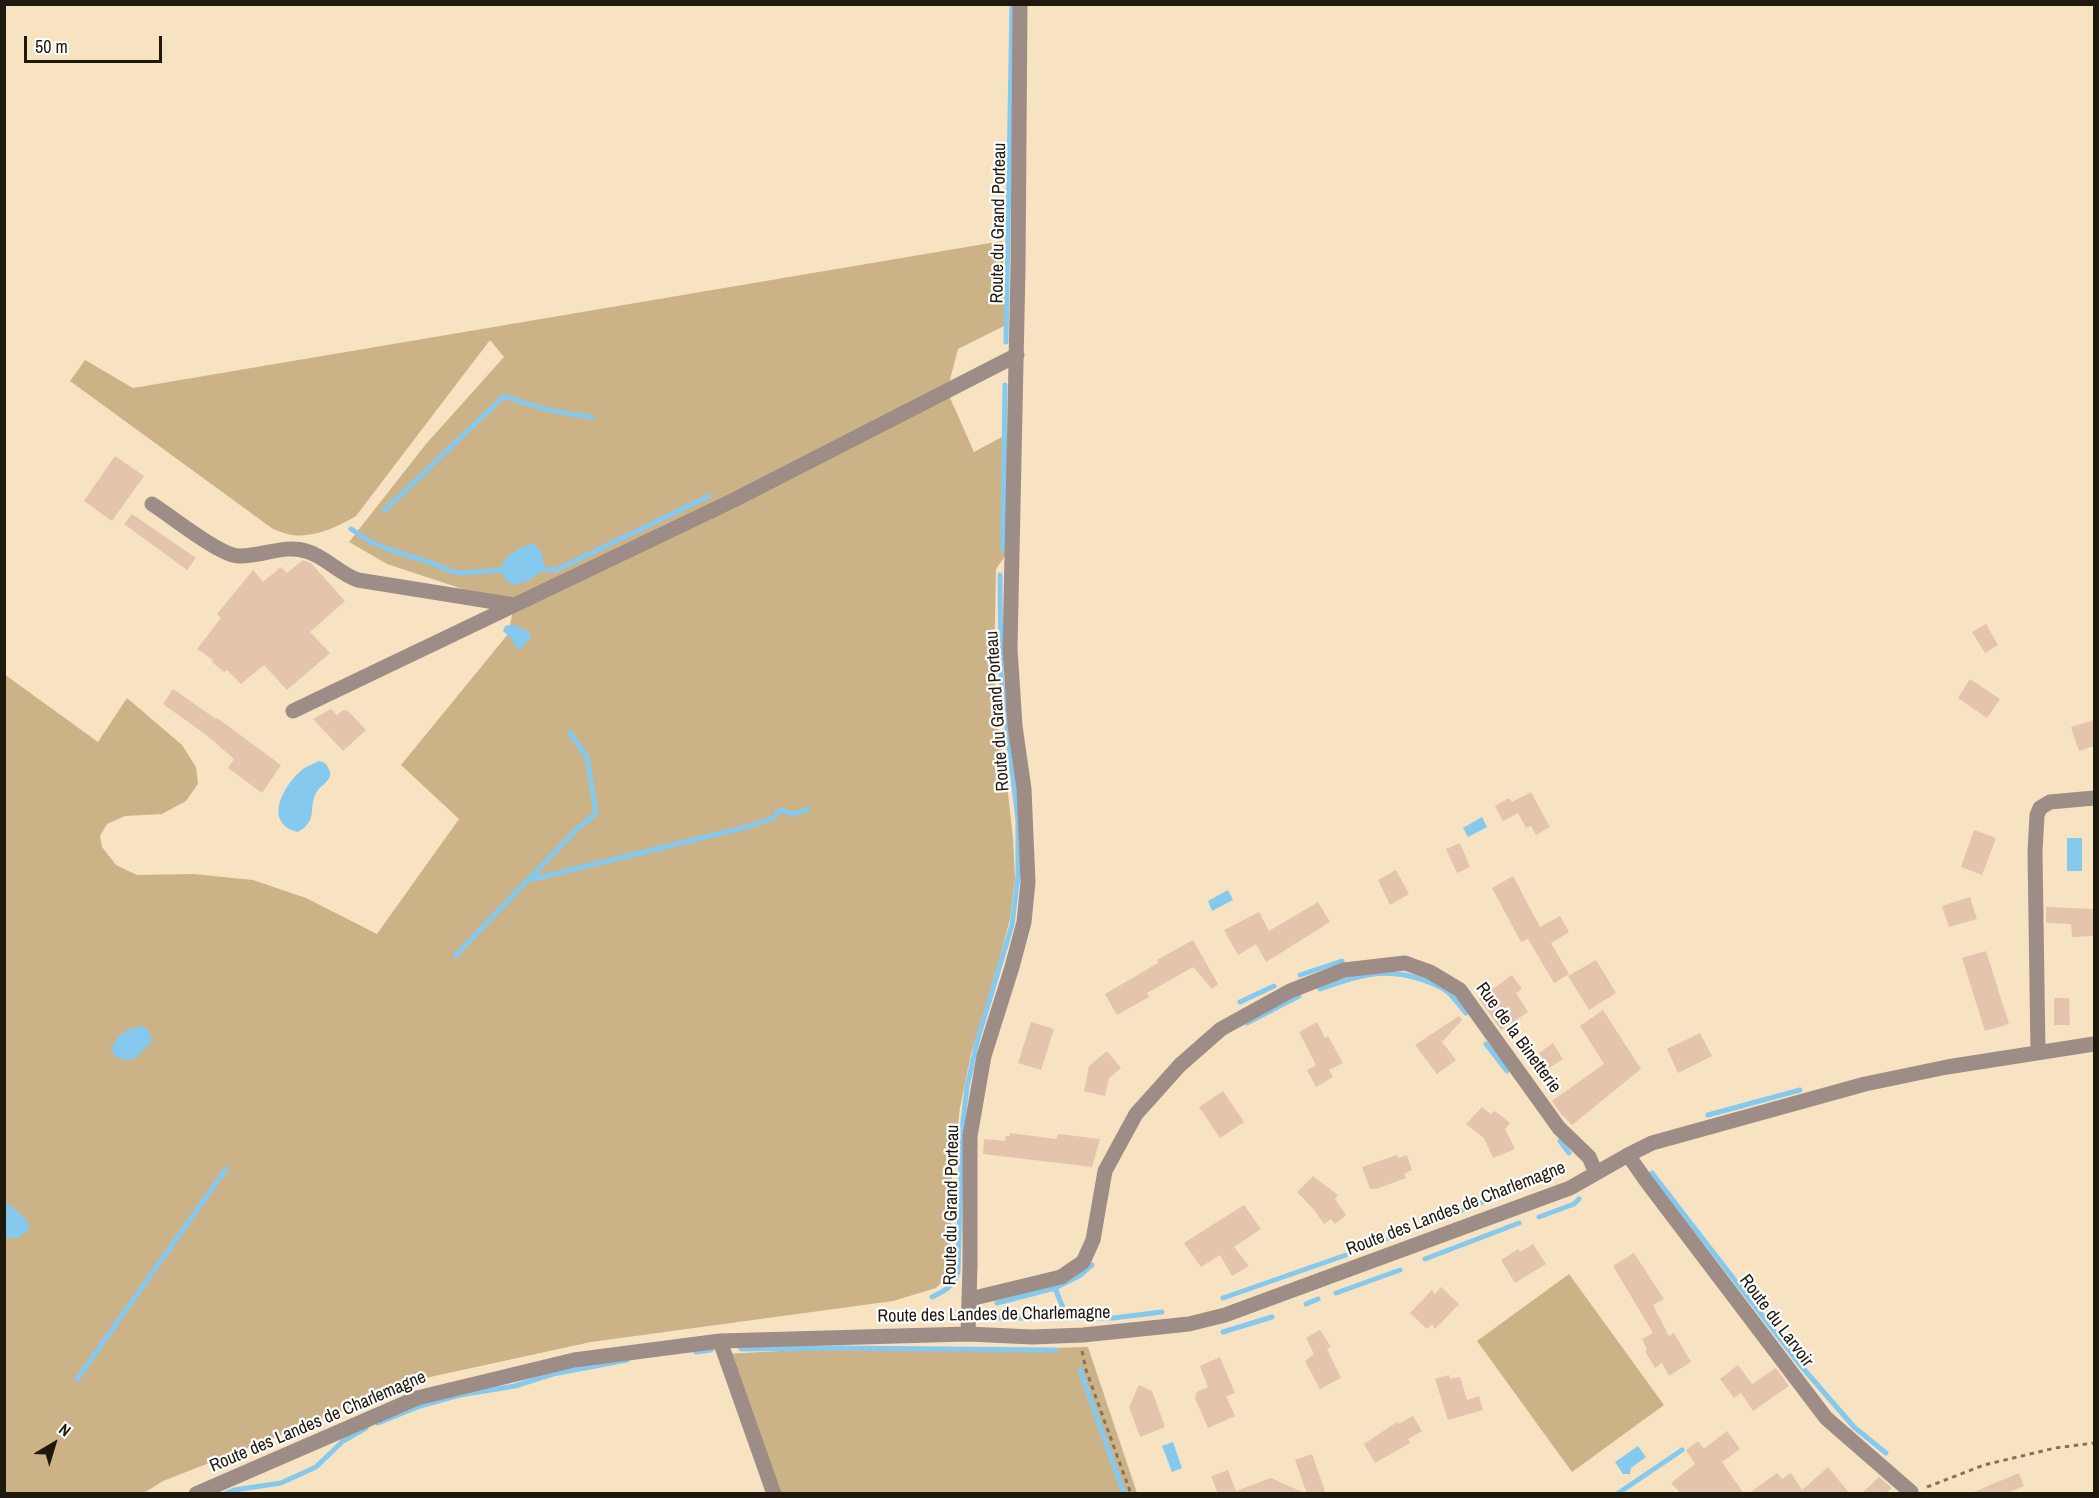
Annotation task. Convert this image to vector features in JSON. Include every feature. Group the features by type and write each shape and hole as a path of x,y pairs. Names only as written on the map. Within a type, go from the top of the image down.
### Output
{"street":[{"name":"Route du Grand Porteau","path":"968,1334 970,1136 984,1056 1024,922 1028,882 1024,789 1015,726 1010,649 1017,355 1020,4"},
{"path":"293,711 732,501 1017,355"},
{"path":"152,504 227,553 248,556 294,549 307,551 348,577 358,580 514,605"},
{"path":"2038,1052 2037,815 2040,808 2050,802 2094,798"},
{"name":"Rue de la Binetterie","path":"970,1299 1061,1277 1083,1262 1093,1240 1105,1171 1136,1114 1165,1081 1221,1029 1290,991 1344,970 1405,963 1430,972 1460,990 1559,1128 1589,1157 1596,1173"},
{"name":"Route des Landes de Charlemagne","path":"196,1494 417,1398 574,1360 720,1341 968,1334 1032,1337 1083,1335 1189,1324 1226,1315 1570,1188 1652,1143 1822,1094 1947,1066 2094,1044"},
{"name":"Route du Larvoir","path":"1628,1155 1826,1418 1910,1493"},
{"path":"720,1341 774,1494"}],"path":[{"path":"1083,1335 1082,1349 1086,1370 1131,1494"},
{"path":"1910,1493 1984,1466 2055,1448 2094,1443"}],"shaded area":[{"path":"1002,241 1006,325 958,349 947,391 974,452 1015,430 1008,552 996,569 994,670 998,729 1013,838 1015,878 1010,919 971,1054 960,1108 952,1171 951,1272 936,1288 893,1301 591,1342 430,1377 163,1481 144,1493 5,1493 4,674 98,742 127,698 182,745 196,767 198,784 186,801 162,814 125,816 107,824 100,836 102,847 116,865 137,875 194,874 253,880 306,898 377,934 459,819 401,765 508,634 514,606 387,564 349,542 426,444 504,357 490,340 356,516 325,531 309,535 290,535 273,529 70,381 85,360 133,388"},
{"path":"1569,1274 1664,1405 1572,1472 1477,1341"},
{"path":"1088,1347 1137,1493 774,1493 725,1354 836,1348 973,1350"}],"water":[{"path":"533,544 542,555 544,569 531,579 518,584 506,581 501,565 515,551"},
{"path":"513,624 530,632 531,637 521,649 516,648 511,638 503,631 505,626"},
{"path":"319,761 325,763 330,776 315,795 308,824 298,832 287,827 280,820 280,801 298,773"},
{"path":"1482,817 1487,827 1468,837 1463,828"},
{"path":"2067,838 2082,838 2082,871 2067,871"},
{"path":"1228,890 1233,900 1212,911 1208,901"},
{"path":"142,1026 152,1037 150,1044 133,1060 115,1056 111,1050 119,1037 131,1029"},
{"path":"5,1201 25,1218 29,1225 28,1231 16,1238 5,1238"},
{"path":"1173,1442 1182,1468 1172,1472 1162,1446"},
{"path":"1638,1446 1646,1457 1631,1468 1630,1474 1623,1474 1615,1462"}],"building":[{"path":"115,456 144,476 112,521 84,501"},
{"path":"132,514 196,558 187,570 124,524"},
{"path":"303,560 311,563 345,601 310,632 330,653 287,690 264,665 241,684 227,670 224,672 212,662 213,660 197,649 221,618 217,614 253,570 263,582 281,567 287,573"},
{"path":"1986,624 1998,645 1985,653 1972,632"},
{"path":"1970,679 2000,699 1987,718 1958,698"},
{"path":"173,689 281,765 262,793 228,768 234,759 205,734 163,704"},
{"path":"331,709 337,715 343,710 348,711 366,730 343,751 313,719"},
{"path":"2094,720 2094,746 2079,751 2071,727"},
{"path":"1531,792 1550,827 1536,835 1531,826 1526,828 1518,813 1503,821 1495,806 1509,798 1512,802"},
{"path":"1974,830 1996,838 1982,875 1961,867"},
{"path":"1460,843 1470,867 1457,873 1446,849"},
{"path":"1396,870 1409,894 1390,905 1378,880"},
{"path":"1513,876 1540,927 1560,916 1569,932 1551,943 1569,974 1554,983 1528,939 1521,942 1492,888"},
{"path":"1970,897 1977,919 1949,927 1942,906"},
{"path":"1318,902 1330,922 1266,962 1256,944 1238,955 1224,930 1259,912 1269,931"},
{"path":"2046,907 2094,909 2094,936 2072,937 2071,924 2046,923"},
{"path":"1193,940 1218,984 1212,989 1193,967 1147,993 1149,997 1117,1015 1105,994"},
{"path":"1986,951 2009,1024 1985,1031 1962,958"},
{"path":"1596,960 1616,993 1589,1010 1568,976"},
{"path":"1512,975 1522,989 1516,993 1528,1012 1501,1030 1479,999"},
{"path":"2054,998 2069,998 2070,1025 2054,1025"},
{"path":"1603,1010 1641,1069 1572,1125 1552,1101 1604,1064 1580,1026"},
{"path":"1459,1016 1462,1020 1442,1042 1456,1060 1437,1074 1415,1045"},
{"path":"1031,1022 1054,1029 1041,1070 1018,1063"},
{"path":"1317,1022 1325,1038 1328,1036 1343,1063 1329,1070 1333,1077 1316,1087 1307,1070 1316,1065 1299,1032"},
{"path":"1700,1033 1712,1056 1678,1073 1667,1049"},
{"path":"1553,1043 1563,1059 1549,1068 1539,1053"},
{"path":"1107,1051 1121,1068 1109,1078 1105,1096 1084,1091 1089,1066"},
{"path":"1223,1091 1244,1122 1220,1138 1199,1107"},
{"path":"1482,1107 1491,1114 1495,1111 1510,1123 1505,1129 1515,1149 1493,1158 1484,1138 1466,1124"},
{"path":"1010,1133 1056,1139 1058,1134 1100,1139 1092,1167 983,1154 984,1139 1005,1141 1006,1136 1010,1136"},
{"path":"1397,1155 1399,1158 1407,1155 1412,1170 1404,1174 1406,1178 1370,1189 1362,1167"},
{"path":"1313,1176 1338,1195 1335,1199 1346,1215 1335,1224 1331,1219 1324,1224 1297,1192"},
{"path":"1244,1205 1261,1229 1234,1247 1249,1266 1232,1276 1220,1255 1201,1267 1184,1243"},
{"path":"1533,1244 1546,1264 1515,1283 1501,1260 1518,1249 1520,1252"},
{"path":"1634,1253 1664,1299 1653,1305 1669,1336 1674,1333 1691,1362 1669,1376 1662,1363 1655,1368 1645,1351 1647,1350 1642,1339 1653,1333 1613,1266"},
{"path":"1441,1287 1459,1304 1435,1329 1432,1324 1427,1329 1410,1313 1432,1290 1435,1294"},
{"path":"1320,1330 1331,1347 1327,1349 1341,1378 1320,1389 1305,1361 1314,1354 1306,1338"},
{"path":"1220,1357 1235,1393 1226,1396 1235,1416 1208,1428 1195,1398 1197,1392 1208,1387 1200,1366"},
{"path":"1738,1365 1752,1384 1776,1368 1789,1386 1753,1411 1741,1393 1734,1398 1720,1379"},
{"path":"1449,1375 1450,1379 1460,1377 1467,1400 1479,1396 1483,1410 1448,1420 1435,1379"},
{"path":"1139,1385 1152,1391 1165,1427 1140,1437 1129,1407"},
{"path":"1413,1416 1422,1431 1408,1439 1410,1443 1375,1463 1364,1444 1397,1422 1398,1424"},
{"path":"1727,1431 1740,1449 1722,1462 1744,1494 1681,1494 1671,1483 1695,1464 1686,1450 1698,1441 1704,1449"},
{"path":"1312,1454 1326,1494 1307,1494 1295,1460"},
{"path":"1828,1467 1850,1494 1748,1494 1777,1473 1782,1479 1791,1473 1802,1490"},
{"path":"1228,1470 1236,1491 1271,1478 1307,1494 1218,1494 1211,1476"},
{"path":"2019,1473 2024,1486 2004,1494 1969,1494"},
{"path":"1879,1477 1892,1488 1885,1494 1861,1494"}],"waterway":[{"path":"1006,342 1012,4"},
{"path":"1003,549 1005,385"},
{"path":"384,511 504,396 547,410 592,417"},
{"path":"544,569 556,570 709,496"},
{"path":"351,529 371,542 390,550 451,571 462,573 501,570"},
{"path":"932,1297 948,1288 958,1272 962,1130 967,1087 977,1042 1012,925 1018,876 1018,821 1001,676 1000,575"},
{"path":"455,956 575,831 596,813 587,757 570,733"},
{"path":"529,880 747,827 774,818 779,810 794,814 808,809"},
{"path":"1300,975 1342,961"},
{"path":"1320,989 1371,974 1409,976 1445,990 1466,1013"},
{"path":"1240,1002 1274,986"},
{"path":"1247,1023 1299,996"},
{"path":"1486,1044 1507,1071"},
{"path":"1708,1115 1800,1090"},
{"path":"1560,1141 1569,1153"},
{"path":"77,1379 226,1169"},
{"path":"1652,1173 1801,1366 1854,1427 1886,1453"},
{"path":"1434,1221 1493,1198"},
{"path":"1539,1217 1574,1204 1579,1199"},
{"path":"1425,1259 1519,1223"},
{"path":"1378,1242 1396,1235"},
{"path":"1223,1298 1346,1255"},
{"path":"1067,1318 1055,1288 1079,1276 1092,1265"},
{"path":"1336,1293 1400,1270"},
{"path":"997,1303 1055,1288"},
{"path":"1306,1304 1318,1299"},
{"path":"996,1318 1113,1318 1162,1312"},
{"path":"1223,1332 1272,1317"},
{"path":"741,1349 1056,1350"},
{"path":"696,1352 711,1350"},
{"path":"378,1423 420,1406 460,1395 515,1386 553,1374 627,1360"},
{"path":"1080,1370 1124,1494"},
{"path":"225,1494 234,1490 281,1483 316,1467 343,1441 366,1428"},
{"path":"1617,1494 1682,1450"}]}
